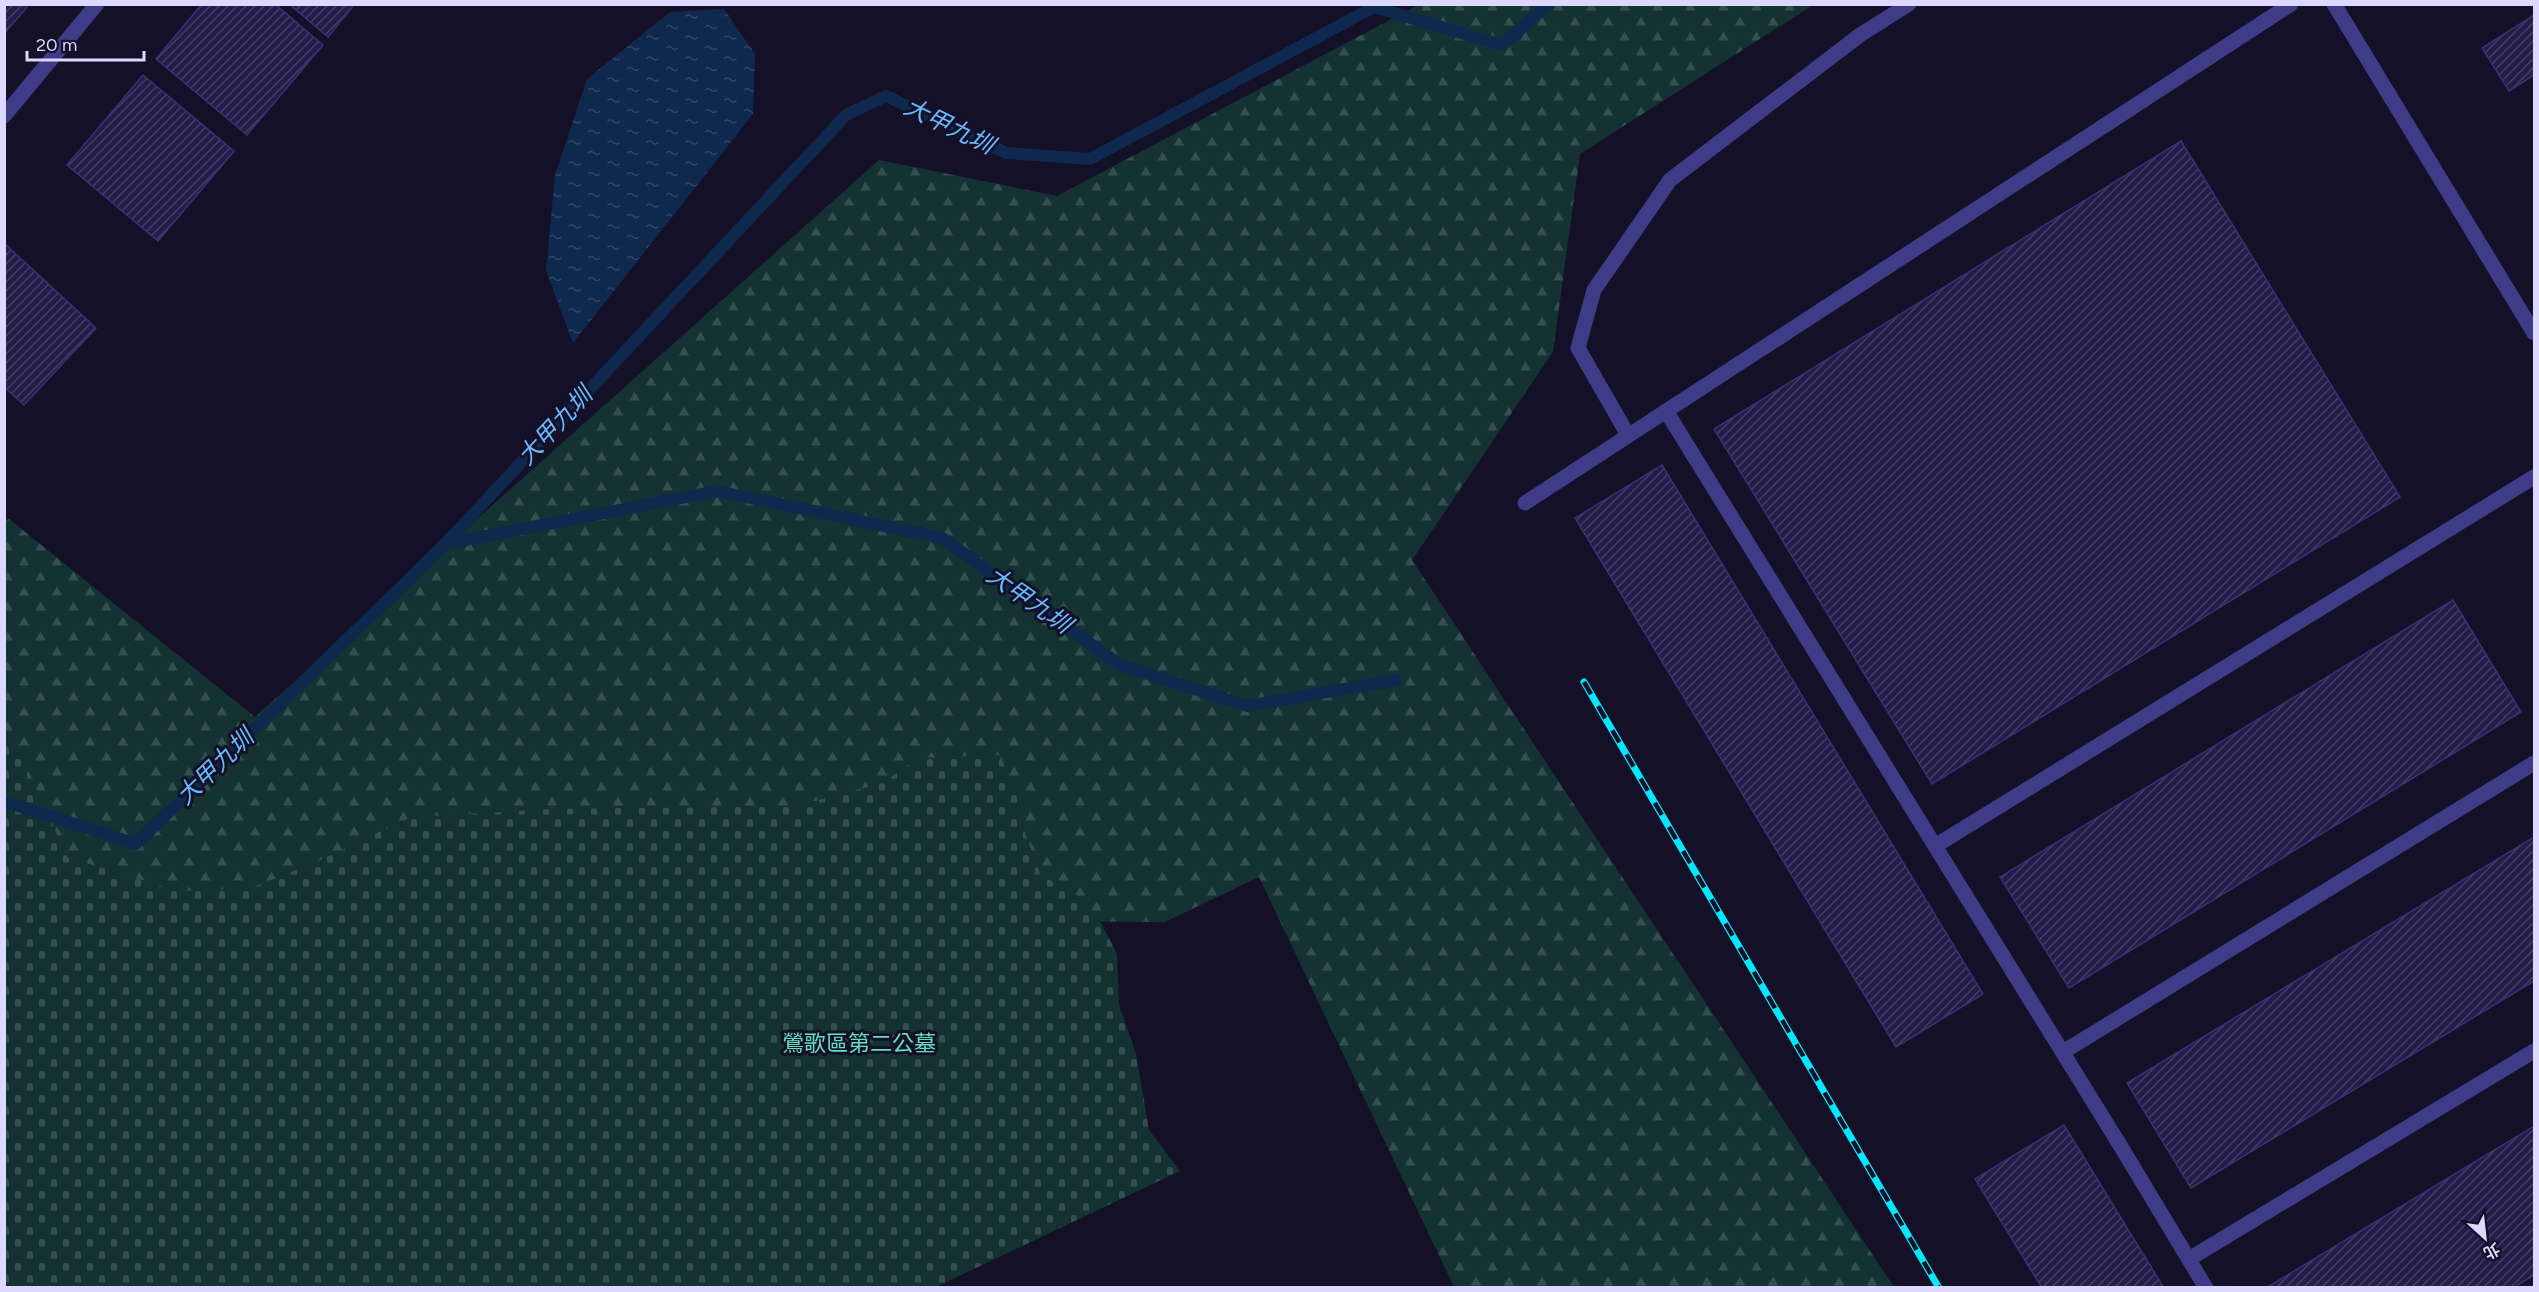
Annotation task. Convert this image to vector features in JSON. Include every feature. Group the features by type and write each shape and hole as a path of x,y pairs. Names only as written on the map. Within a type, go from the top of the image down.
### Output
{"street":[{"path":"4,116 97,4"},
{"path":"1628,435 1578,348 1594,290 1670,180 1860,35 1910,4"},
{"path":"1524,503 2291,4"},
{"path":"2334,4 2534,330"},
{"path":"1666,411 2206,1287"},
{"path":"1935,846 2535,477"},
{"path":"2063,1052 2535,763"},
{"path":"2189,1259 2535,1051"}],"green space":[{"path":"1418,5 1813,5 1580,154 1553,352 1412,560 1894,1287 1454,1287 1259,877 1165,922 87,915 5,922 4,521 9,519 255,717 879,160 1057,196"},
{"name":"鶯歌區第二公墓","path":"16,743 67,857 178,891 251,888 316,862 411,817 553,809 796,806 883,783 918,758 999,755 1019,794 1023,828 1041,876 1075,893 1100,921 1117,954 1119,1005 1136,1054 1149,1130 1180,1171 936,1287 5,1287 4,746"}],"water":[{"path":"724,9 755,54 753,114 573,343 546,271 555,175 587,79 670,12"}],"building":[{"path":"4,4 23,4 27,7 4,34"},
{"path":"202,4 275,4 323,45 247,135 156,59"},
{"path":"289,4 355,4 328,37"},
{"path":"2534,15 2534,75 2509,91 2482,48"},
{"path":"143,75 234,151 158,241 67,165"},
{"path":"2181,141 2400,497 1932,784 1714,429"},
{"path":"4,243 96,328 24,405 4,387"},
{"path":"1662,465 1983,994 1896,1047 1575,518"},
{"path":"2453,600 2521,712 2069,988 2000,877"},
{"path":"2534,837 2534,981 2191,1188 2127,1083"},
{"path":"2064,1125 2164,1288 2042,1288 1975,1179"},
{"path":"2534,1126 2534,1275 2513,1288 2266,1288"}],"waterway":[{"name":"大甲九圳","path":"445,544 846,115 886,96 1006,153 1090,159 1374,7 1502,45 1549,4"},
{"name":"大甲九圳","path":"4,801 136,844 445,544 717,491 942,538 1120,665 1247,706 1396,680"}],"railway":[{"path":"1584,682 1939,1288"}]}
